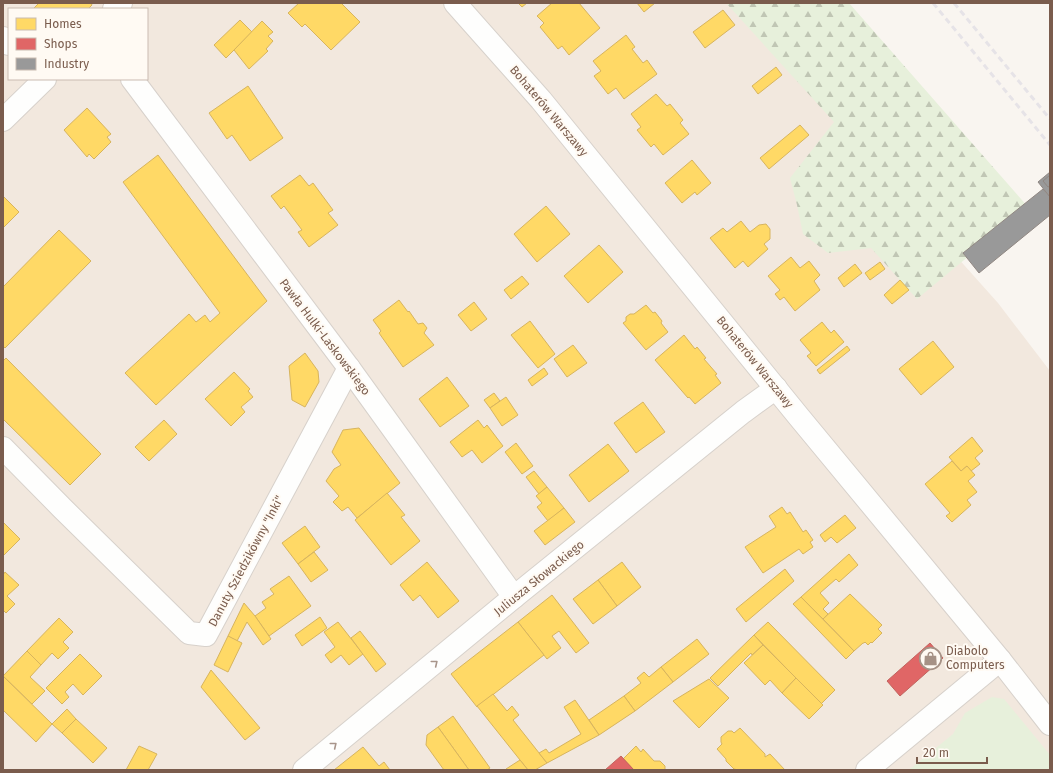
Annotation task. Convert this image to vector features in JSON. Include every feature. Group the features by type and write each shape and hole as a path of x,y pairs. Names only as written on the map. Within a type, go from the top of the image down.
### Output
{"street":[{"name":"Bohaterów Warszawy","path":"455,3 541,100 1000,660 1050,724"},
{"path":"3,120 44,80"},
{"name":"Pawła Hulki-Laskowskiego","path":"133,80 349,368 514,597"},
{"name":"Danuty Sziedzikówny \"Inki\"","path":"3,448 189,633 206,635 349,368"},
{"name":"Juliusza Słowackiego","path":"304,770 514,597 731,422 776,388"},
{"path":"867,770 1000,660"}],"shaded area":[{"path":"3,3 730,3 998,303 1050,371 1050,770 3,770"}],"green space":[{"path":"726,3 849,3 1028,207 917,299 871,248 828,253 803,234 790,178 834,122"},
{"path":"992,697 1004,699 1050,755 1050,770 909,770 953,734 965,713"}],"building: Homes":[{"path":"39,3 91,3 92,5 89,8 34,8"},
{"path":"299,3 341,3 360,22 331,50 305,24 302,27 288,13"},
{"path":"518,3 527,3 522,7"},
{"path":"552,3 579,3 600,28 569,55 562,46 558,49 540,27 544,23 537,16"},
{"path":"637,3 655,3 644,12"},
{"path":"723,10 735,25 705,48 693,32"},
{"path":"240,20 252,32 226,58 214,45"},
{"path":"262,21 273,32 268,36 273,41 266,49 268,51 249,69 234,50"},
{"path":"626,35 635,47 632,49 643,63 647,60 657,74 624,99 616,88 608,94 594,76 601,71 593,61"},
{"path":"776,67 782,75 758,94 752,86"},
{"path":"248,86 283,138 250,161 232,135 227,139 209,113"},
{"path":"656,94 667,106 670,104 683,120 680,123 689,134 663,155 654,144 651,147 637,130 641,127 631,114"},
{"path":"87,108 111,134 107,137 111,142 94,159 89,154 87,157 64,130"},
{"path":"800,125 809,135 769,169 760,158"},
{"path":"158,155 267,301 156,405 125,373 189,314 196,322 205,315 210,322 220,313 123,182"},
{"path":"692,160 711,183 697,195 695,192 682,203 665,183"},
{"path":"300,175 309,186 313,183 333,210 328,213 338,225 309,247 298,232 302,230 284,206 281,209 271,196"},
{"path":"3,196 19,212 4,227 3,226"},
{"path":"546,206 570,234 537,262 514,234"},
{"path":"741,221 750,232 759,225 766,224 770,229 770,239 764,244 768,249 748,267 743,261 735,268 710,238 723,228 727,232"},
{"path":"59,230 91,261 5,348 3,346 3,287"},
{"path":"599,245 623,272 588,303 564,276"},
{"path":"791,257 800,268 809,261 820,275 814,281 820,290 795,311 784,297 780,300 775,294 780,290 768,276"},
{"path":"880,262 885,269 870,280 865,273"},
{"path":"855,264 862,273 844,287 838,278"},
{"path":"522,276 529,284 511,299 504,290"},
{"path":"900,280 909,290 892,304 884,295"},
{"path":"399,300 418,324 423,323 427,328 424,333 434,345 403,367 379,333 381,331 373,320"},
{"path":"474,302 487,319 471,331 458,315"},
{"path":"646,305 653,313 655,312 668,332 646,350 623,323 626,321 626,317 630,314 634,314"},
{"path":"530,321 555,354 538,368 511,335"},
{"path":"822,322 831,333 834,330 844,342 816,366 807,356 811,353 800,340"},
{"path":"684,335 695,349 697,347 706,358 704,359 717,374 715,375 721,383 695,404 655,360"},
{"path":"933,341 954,367 921,395 899,369"},
{"path":"573,345 587,363 567,377 554,359"},
{"path":"847,346 850,350 820,374 817,370"},
{"path":"305,353 318,371 319,382 305,407 292,400 289,366"},
{"path":"6,358 101,454 70,485 3,419 3,361"},
{"path":"544,368 548,374 532,386 528,380"},
{"path":"234,372 250,389 248,391 253,397 241,407 245,412 231,426 205,399"},
{"path":"447,377 469,406 440,427 419,399"},
{"path":"494,393 500,401 490,408 484,400"},
{"path":"506,397 518,415 502,426 490,408"},
{"path":"643,402 665,432 636,453 614,423"},
{"path":"164,420 177,434 149,461 135,447"},
{"path":"478,420 484,428 487,425 503,446 482,463 472,450 462,457 450,442"},
{"path":"359,428 400,483 357,518 348,507 342,511 333,502 339,496 326,481 334,469 341,465 332,452 343,430"},
{"path":"972,437 983,451 975,458 980,464 971,471 967,466 961,471 949,457"},
{"path":"516,443 533,466 522,474 505,452"},
{"path":"608,444 629,471 589,502 569,475"},
{"path":"952,461 961,471 967,466 975,475 968,481 977,492 967,500 971,505 952,522 946,516 950,513 925,484"},
{"path":"534,471 547,487 539,494 526,477"},
{"path":"547,487 564,508 548,521 537,507 542,503 536,496"},
{"path":"387,493 405,515 401,517 420,541 391,565 355,520"},
{"path":"782,507 787,514 790,512 803,532 806,530 813,540 810,542 813,547 803,554 799,549 763,573 745,547 776,527 769,516"},
{"path":"564,508 575,522 545,545 534,531"},
{"path":"845,515 856,528 837,543 831,537 825,542 820,535"},
{"path":"3,522 20,539 3,556"},
{"path":"305,526 320,547 298,564 282,543"},
{"path":"314,552 328,570 311,582 298,564"},
{"path":"849,554 858,565 839,582 836,579 820,593 829,603 823,609 828,614 823,619 801,597"},
{"path":"427,562 459,601 438,618 420,595 413,601 400,585"},
{"path":"622,562 641,587 617,606 598,580"},
{"path":"785,569 794,581 746,622 736,609"},
{"path":"5,572 19,585 7,596 15,604 6,613 3,610 3,575"},
{"path":"289,576 311,606 269,636 255,616 266,608 262,602 274,594 270,589"},
{"path":"598,580 617,606 593,624 573,599"},
{"path":"850,594 882,625 878,629 882,633 872,643 871,642 868,645 865,642 854,651 823,619"},
{"path":"552,595 589,643 576,653 559,631 552,636 561,648 547,659 518,622"},
{"path":"801,597 854,651 846,659 793,604"},
{"path":"244,603 271,639 263,645 247,622 237,641 228,636"},
{"path":"320,617 327,628 302,646 295,635"},
{"path":"59,618 73,632 63,642 69,648 58,659 52,653 41,665 27,651"},
{"path":"338,622 363,654 349,665 341,655 331,663 325,655 335,647 324,632"},
{"path":"518,622 544,655 477,707 451,674"},
{"path":"768,622 835,690 821,704 754,635"},
{"path":"360,631 386,664 376,672 351,638"},
{"path":"754,635 763,645 752,655 751,653 718,686 710,678"},
{"path":"228,636 242,643 228,672 214,665"},
{"path":"697,639 709,654 673,682 661,667"},
{"path":"763,645 796,678 782,693 770,680 765,685 744,663"},
{"path":"27,651 41,665 30,677 45,691 32,704 3,676"},
{"path":"80,654 102,676 83,695 73,684 65,692 69,697 62,704 46,688"},
{"path":"661,667 673,682 635,711 624,696 641,683 637,678 644,672 649,677"},
{"path":"211,670 260,728 245,740 201,687"},
{"path":"3,676 52,724 36,742 3,710"},
{"path":"796,678 823,705 809,719 782,693"},
{"path":"709,679 729,698 699,728 673,701"},
{"path":"493,694 507,711 512,706 519,715 513,720 547,763 535,770 528,770 477,706"},
{"path":"624,696 635,711 599,735 589,720"},
{"path":"575,700 599,735 547,763 539,753 546,749 549,753 581,734 564,707"},
{"path":"67,709 76,719 62,733 52,724"},
{"path":"453,716 490,768 487,770 469,770 438,727"},
{"path":"76,719 107,748 93,763 62,733"},
{"path":"438,727 469,770 444,770 426,745 427,735"},
{"path":"740,728 765,754 765,757 770,754 785,770 734,769 717,749 722,744 721,737 728,731 732,731 734,733"},
{"path":"139,746 157,754 148,770 126,770"},
{"path":"636,746 641,752 643,749 654,761 660,761 665,766 665,770 634,770 623,759"},
{"path":"363,747 379,766 384,762 390,770 334,770"},
{"path":"520,760 528,770 506,769"}],"building: Shops":[{"path":"930,643 943,658 900,696 887,681"},
{"path":"621,756 634,770 605,770"}],"building: Industry":[{"path":"1050,172 1050,197 1038,182"},
{"path":"1050,175 1050,186 1048,187 1043,181"},
{"path":"1043,189 1050,197 1050,215 979,273 963,253"}],"railway":[{"path":"933,3 1050,145"},
{"path":"954,3 1050,119"}],"place":[{"name":"Diabolo Computers","path":"931,658"}]}
